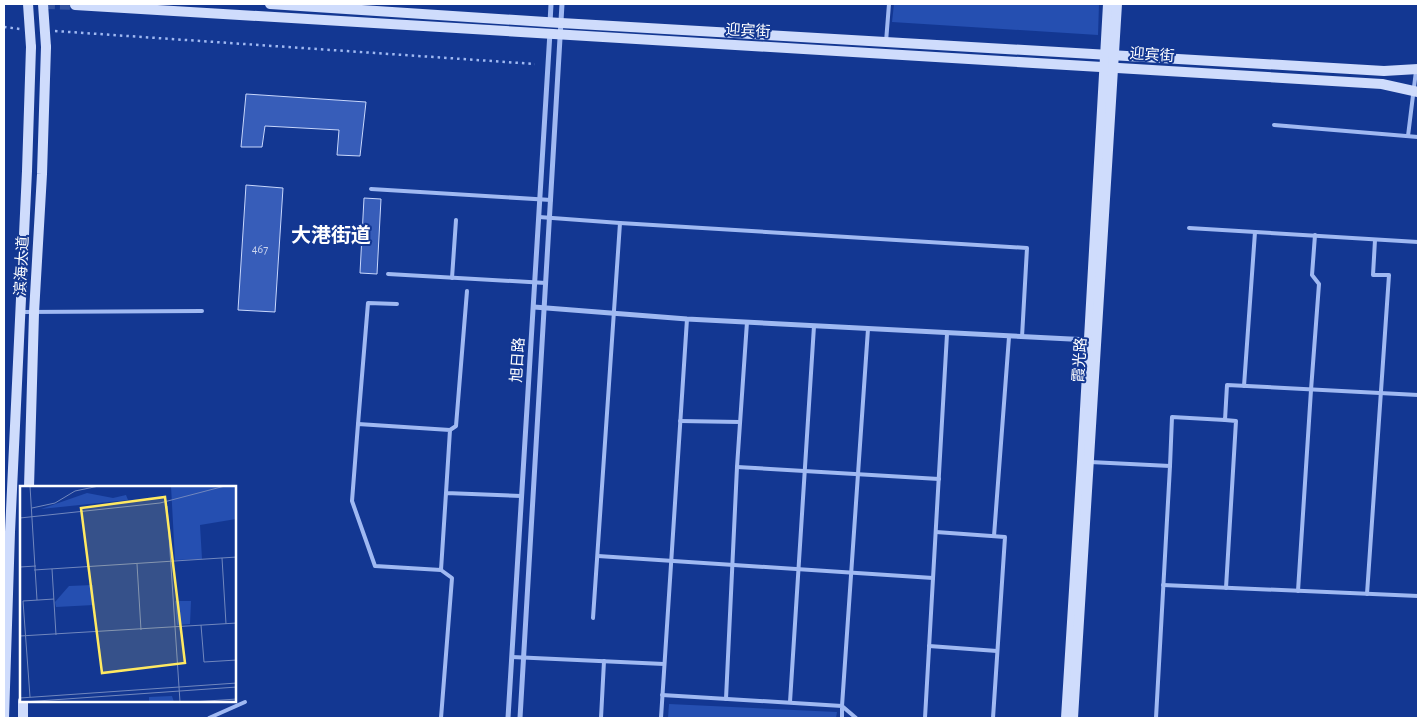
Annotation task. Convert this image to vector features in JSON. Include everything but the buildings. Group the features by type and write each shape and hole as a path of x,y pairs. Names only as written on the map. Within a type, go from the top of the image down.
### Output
{"main road":[{"name":"滨海大道","path":"4,718 10,532 27,171 31,47 28,4"},
{"name":"滨海大道","path":"29,486 34,313 42,174 46,47 43,4"},
{"name":"迎宾街","path":"270,4 1109,56 1384,71 1417,69"},
{"name":"霞光路","path":"1073,718 1092,341 1109,67 1108,4"},
{"name":"霞光路","path":"1109,56 1117,4"},
{"name":"迎宾街","path":"75,5 1382,84 1416,91"},
{"name":"霞光路","path":"1066,718 1086,462"},
{"path":"23,718 24,702"}],"street":[{"name":"旭日路","path":"508,718 552,4"},
{"name":"旭日路","path":"520,718 552,200 562,4"},
{"path":"534,307 687,319 1092,341"}],"lane":[{"path":"886,42 889,4"},
{"path":"1408,136 1416,91 1417,69"},
{"path":"1274,125 1418,137"},
{"path":"371,189 552,200"},
{"path":"539,216 620,223 1027,248 1022,338"},
{"path":"452,278 456,220"},
{"path":"593,618 620,223"},
{"path":"1189,228 1418,242"},
{"path":"1244,386 1254,232"},
{"path":"1298,591 1319,284 1312,275 1315,235"},
{"path":"1367,594 1389,275 1373,275 1375,240"},
{"path":"388,274 546,283"},
{"path":"358,424 450,430 456,426 467,291"},
{"path":"397,304 368,303 352,500 376,566 441,570 452,578 441,718"},
{"path":"20,312 202,311"},
{"path":"660,718 687,319"},
{"path":"726,699 737,467 747,322"},
{"path":"790,702 814,326"},
{"path":"842,718 868,329"},
{"path":"925,718 947,334"},
{"path":"994,536 1009,337"},
{"path":"1225,420 1227,385 1418,395"},
{"path":"1156,718 1172,417 1236,421 1226,588"},
{"path":"680,421 740,422"},
{"path":"441,570 450,430"},
{"path":"1086,462 1170,466"},
{"path":"737,467 939,479"},
{"path":"446,494 521,496"},
{"path":"936,532 1005,537 993,718"},
{"path":"598,556 933,578"},
{"path":"1163,585 1418,596"},
{"path":"929,646 997,651"},
{"path":"512,656 664,664"},
{"path":"601,718 604,661"},
{"path":"662,695 842,706 856,718"},
{"path":"209,718 245,702"}],"path":[{"path":"4,28 23,29"},
{"path":"53,31 535,64"}],"shaded area":[{"path":"894,4 1099,4 1098,35 892,22"},
{"path":"669,704 837,712 836,718 668,718"}],"tunnel":[{"path":"45,4 75,5"}],"district":[{"name":"大港街道","path":"331,236"}]}
